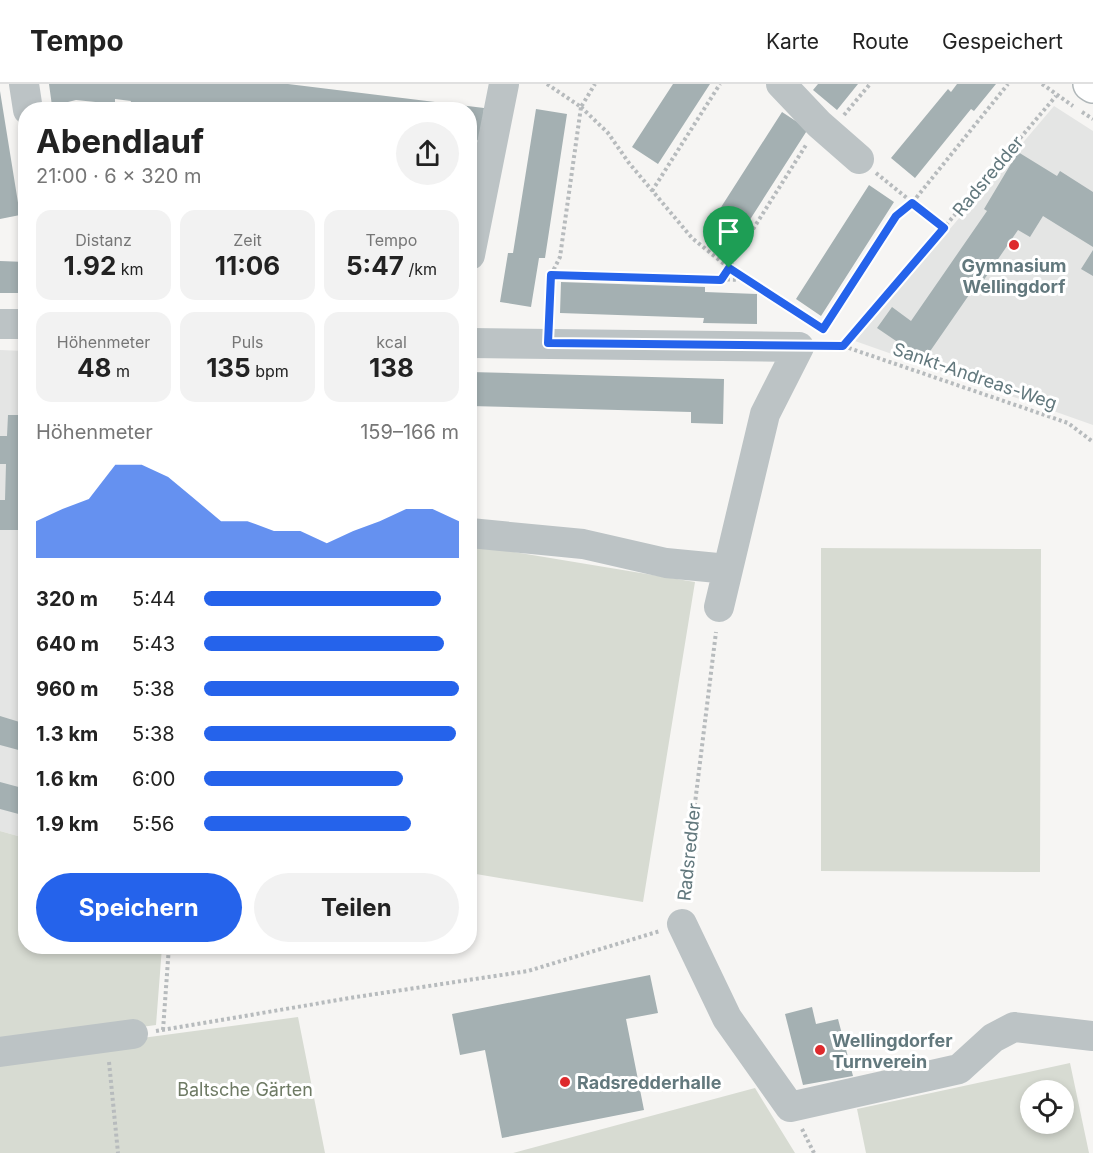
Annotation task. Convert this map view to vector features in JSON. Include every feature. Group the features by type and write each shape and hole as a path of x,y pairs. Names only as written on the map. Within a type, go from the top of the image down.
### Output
{"street":[{"path":"24,84 27,102"},
{"path":"477,218 502,84"},
{"path":"781,84 824,129 859,159"},
{"path":"0,324 18,324"},
{"path":"477,342 806,346"},
{"path":"718,607 765,414 806,346"},
{"path":"477,534 583,544 666,563 728,569"},
{"name":"Radsredder","path":"682,924 727,1018 790,1107 959,1069 993,1038 1014,1027 1093,1036"},
{"path":"0,1052 132,1034"}],"path":[{"path":"547,84 581,107 608,133 652,191 692,238 729,268 823,329"},
{"path":"548,343 551,275 560,257 581,107 595,84"},
{"path":"652,191 720,84"},
{"path":"721,280 824,129 870,84"},
{"path":"806,346 823,329 896,216 912,203 1008,84"},
{"path":"1042,84 1056,96 1093,119"},
{"name":"Radsredder","path":"843,346 1056,96"},
{"path":"859,159 944,228"},
{"path":"551,275 747,280"},
{"path":"806,346 843,346"},
{"name":"Sankt-Andreas-Weg","path":"843,346 1068,423 1093,442"},
{"name":"Radsredder","path":"682,924 683,892 718,607"},
{"path":"118,1153 132,1034 528,971 682,924"},
{"path":"163,1030 168,954"}],"shaded area":[{"name":"Gymnasium Wellingdorf","path":"1054,106 1093,131 1093,425 855,341"},
{"path":"0,350 18,351 18,836 0,831"}],"green space":[{"path":"477,546 695,582 643,902 477,874"},
{"path":"821,548 1041,549 1040,872 821,871"},
{"path":"0,831 18,836 18,954 161,954 156,1025 0,1046"},
{"name":"Baltsche Gärten","path":"298,1017 325,1153 0,1153 0,1057"},
{"path":"1070,1063 1074,1080 1020,1080 1020,1134 1074,1134 1074,1082 1089,1153 866,1153 857,1109"},
{"path":"755,1088 795,1153 513,1153"}],"building":[{"path":"49,84 288,84 435,102 131,102 115,99 115,102 76,100 51,102"},
{"path":"673,84 710,84 658,164 632,147"},
{"path":"818,84 858,84 837,110 813,90"},
{"path":"957,84 996,84 974,111 971,109 915,178 891,158 948,89 951,92"},
{"path":"0,91 18,203 18,215 0,219"},
{"path":"477,107 484,108 481,141 477,140"},
{"path":"536,109 567,114 545,258 539,258 531,307 500,302 508,253 513,253"},
{"path":"782,112 808,129 735,243 709,226"},
{"path":"1018,152 1057,176 1060,171 1093,192 1093,247 1043,216 1030,237 1018,230 981,284 978,282 924,360 877,328 892,307 911,321 987,211 984,209"},
{"path":"869,185 894,202 821,316 796,299"},
{"path":"1093,250 1093,276 1081,269"},
{"path":"0,261 18,262 18,293 0,293"},
{"path":"561,282 705,287 705,292 757,294 757,324 703,323 704,318 560,313"},
{"path":"477,372 724,379 723,424 691,423 691,412 477,406"},
{"path":"8,415 18,415 18,530 0,530 0,500 5,500 6,464 0,464 0,436 7,436"},
{"path":"0,716 18,722 18,750 0,745"},
{"path":"0,782 18,787 18,814 0,809"},
{"name":"Radsredderhalle","path":"650,975 658,1013 626,1019 644,1110 502,1138 485,1050 460,1055 452,1014"},
{"name":"Wellingdorfer Turnverein","path":"812,1007 816,1024 838,1019 853,1076 803,1085 785,1014"}],"place":[{"name":"Gymnasium Wellingdorf","path":"1014,245"},
{"name":"Wellingdorfer Turnverein","path":"820,1050"},
{"name":"Radsredderhalle","path":"565,1082"}],"route":[{"path":"912,203 944,228 843,346 548,343 551,275 721,280 729,268 823,329 896,216 912,203"}]}
